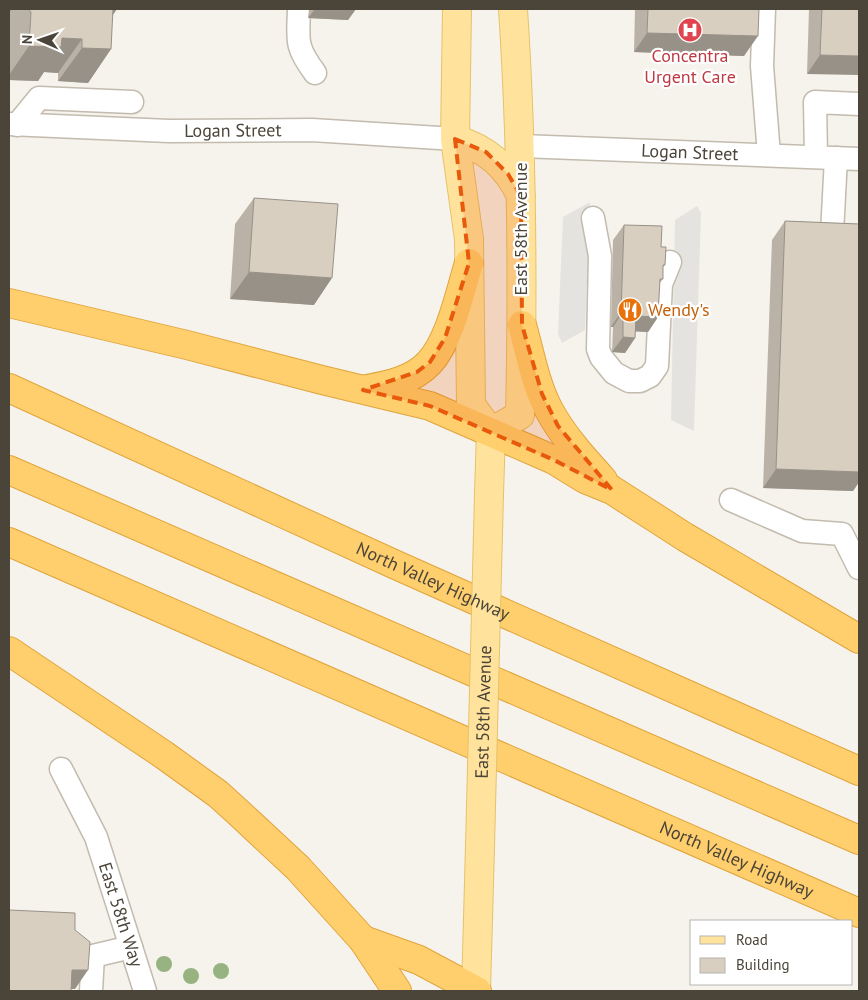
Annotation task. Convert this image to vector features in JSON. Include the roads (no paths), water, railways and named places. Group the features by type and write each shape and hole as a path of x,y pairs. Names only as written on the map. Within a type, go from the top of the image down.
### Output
{"highway":[{"path":"363,390 401,381 430,362 445,338 469,263"},
{"path":"9,303 160,338 430,406 554,460 584,479 612,490 686,537 859,639"},
{"path":"522,325 548,409 570,442 612,490"},
{"name":"North Valley Highway","path":"9,388 396,565 859,771"},
{"path":"9,470 859,840"},
{"name":"North Valley Highway","path":"9,542 859,913"},
{"path":"9,651 126,729 218,794 298,868 363,940 397,991"},
{"path":"363,940 419,960 476,991"}],"main road":[{"path":"457,9 455,138 469,239 471,405 491,432"},
{"name":"East 58th Avenue","path":"476,991 491,432 520,415 522,325 521,146 513,9"},
{"path":"455,138 486,152 508,174 520,196"}],"street":[{"path":"299,9 298,36 300,51 315,74"},
{"path":"764,9 762,66 769,155"},
{"path":"13,124 39,98 132,102"},
{"path":"832,233 826,158 815,102 859,104"},
{"name":"Logan Street","path":"13,124 169,131 312,130 455,138"},
{"name":"Logan Street","path":"521,146 859,159"},
{"path":"593,218 600,256 598,349 605,364 614,373 629,381 640,381 650,376 657,366 661,284 670,262"},
{"path":"731,500 802,531 842,534 859,568"},
{"name":"East 58th Way","path":"61,768 96,837 145,991"},
{"path":"91,991 92,956 131,946"}],"place":[{"name":"Concentra Urgent Care","path":"690,30"},
{"name":"Wendy's","path":"630,310"}]}
